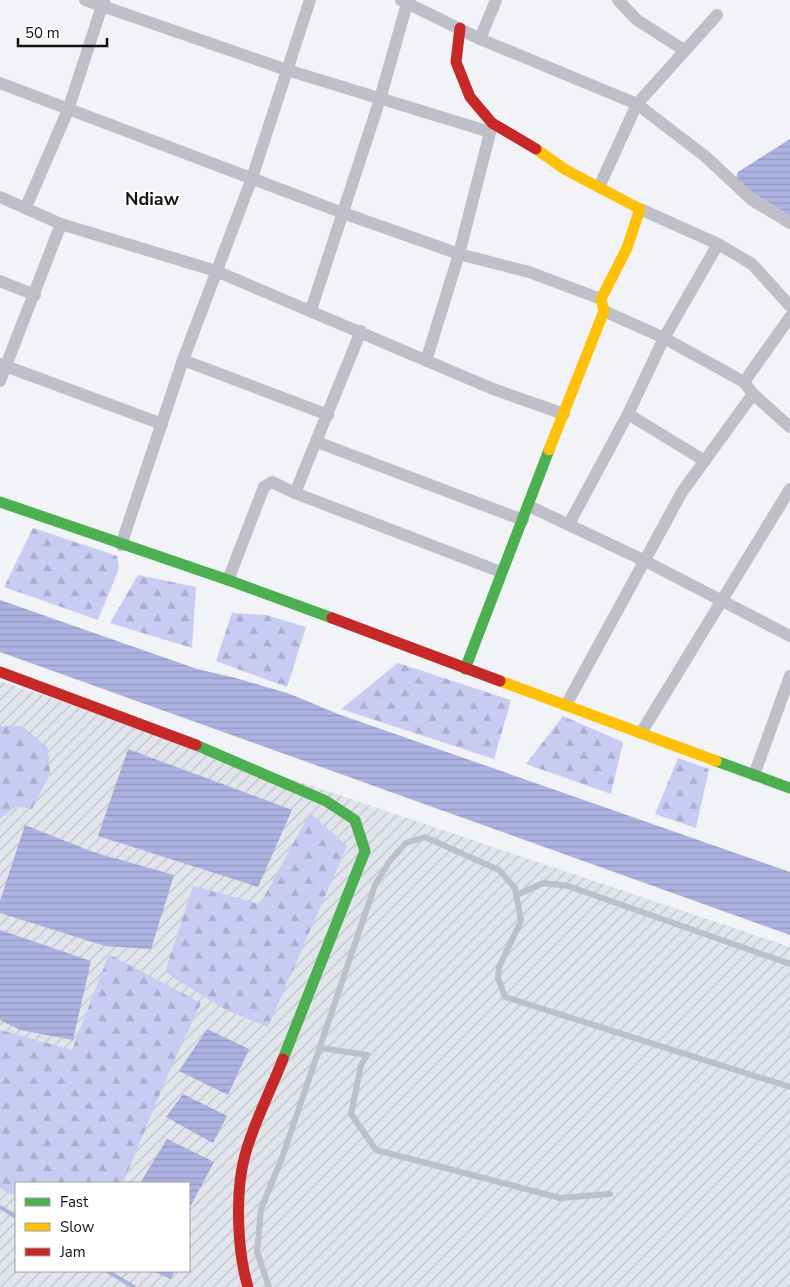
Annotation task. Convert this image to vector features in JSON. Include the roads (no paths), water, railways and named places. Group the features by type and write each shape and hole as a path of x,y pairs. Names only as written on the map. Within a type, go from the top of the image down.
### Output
{"street":[{"path":"84,0 103,3 287,70 380,99 491,127 521,138 566,170 640,209 718,244 752,264 790,306"},
{"path":"121,545 184,360 252,178 310,0"},
{"path":"480,38 496,0"},
{"path":"618,0 637,20 684,50"},
{"path":"310,310 380,99 405,1 480,38 637,104 706,157 752,200 790,223"},
{"path":"26,207 68,110 103,3"},
{"path":"599,187 637,104 684,50 717,16"},
{"path":"426,361 460,254 491,127 470,97 456,62 460,28"},
{"path":"0,83 343,213 460,254 529,272 602,305 744,382 753,394 790,426"},
{"path":"0,197 61,224 216,271 361,331 493,389 564,414"},
{"path":"464,670 478,640 501,572 529,506 602,305 627,248 640,209"},
{"path":"0,381 2,365 35,295 61,224"},
{"path":"569,524 628,414 664,338 718,244"},
{"path":"0,281 35,295"},
{"path":"744,382 790,317"},
{"path":"296,493 361,331"},
{"path":"184,360 328,415"},
{"path":"2,365 162,424"},
{"path":"566,705 643,560 682,492 753,394"},
{"path":"628,414 705,461"},
{"path":"317,442 523,520"},
{"path":"228,580 266,484 276,483 296,493 501,572"},
{"path":"641,733 790,489"},
{"path":"0,502 121,545 228,580 464,670 566,705 790,788"},
{"path":"529,506 643,560 790,636"},
{"path":"0,672 187,741 326,801 355,820 365,851 246,1155 238,1213 244,1274 248,1287"},
{"path":"754,775 790,676"}],"lane":[{"path":"269,1287 257,1252 261,1209 282,1158 375,885 389,862 406,843 425,837 500,870 515,888 522,921 500,968 498,978 505,997 790,1088"},
{"path":"517,895 543,883 568,886 790,964"},
{"path":"320,1048 366,1055 361,1065 351,1114 376,1150 560,1198 610,1194"}],"waterway":[{"path":"0,1207 15,1216"},
{"path":"109,1272 134,1287"}],"district":[{"name":"Ndiaw","path":"152,199"}]}
